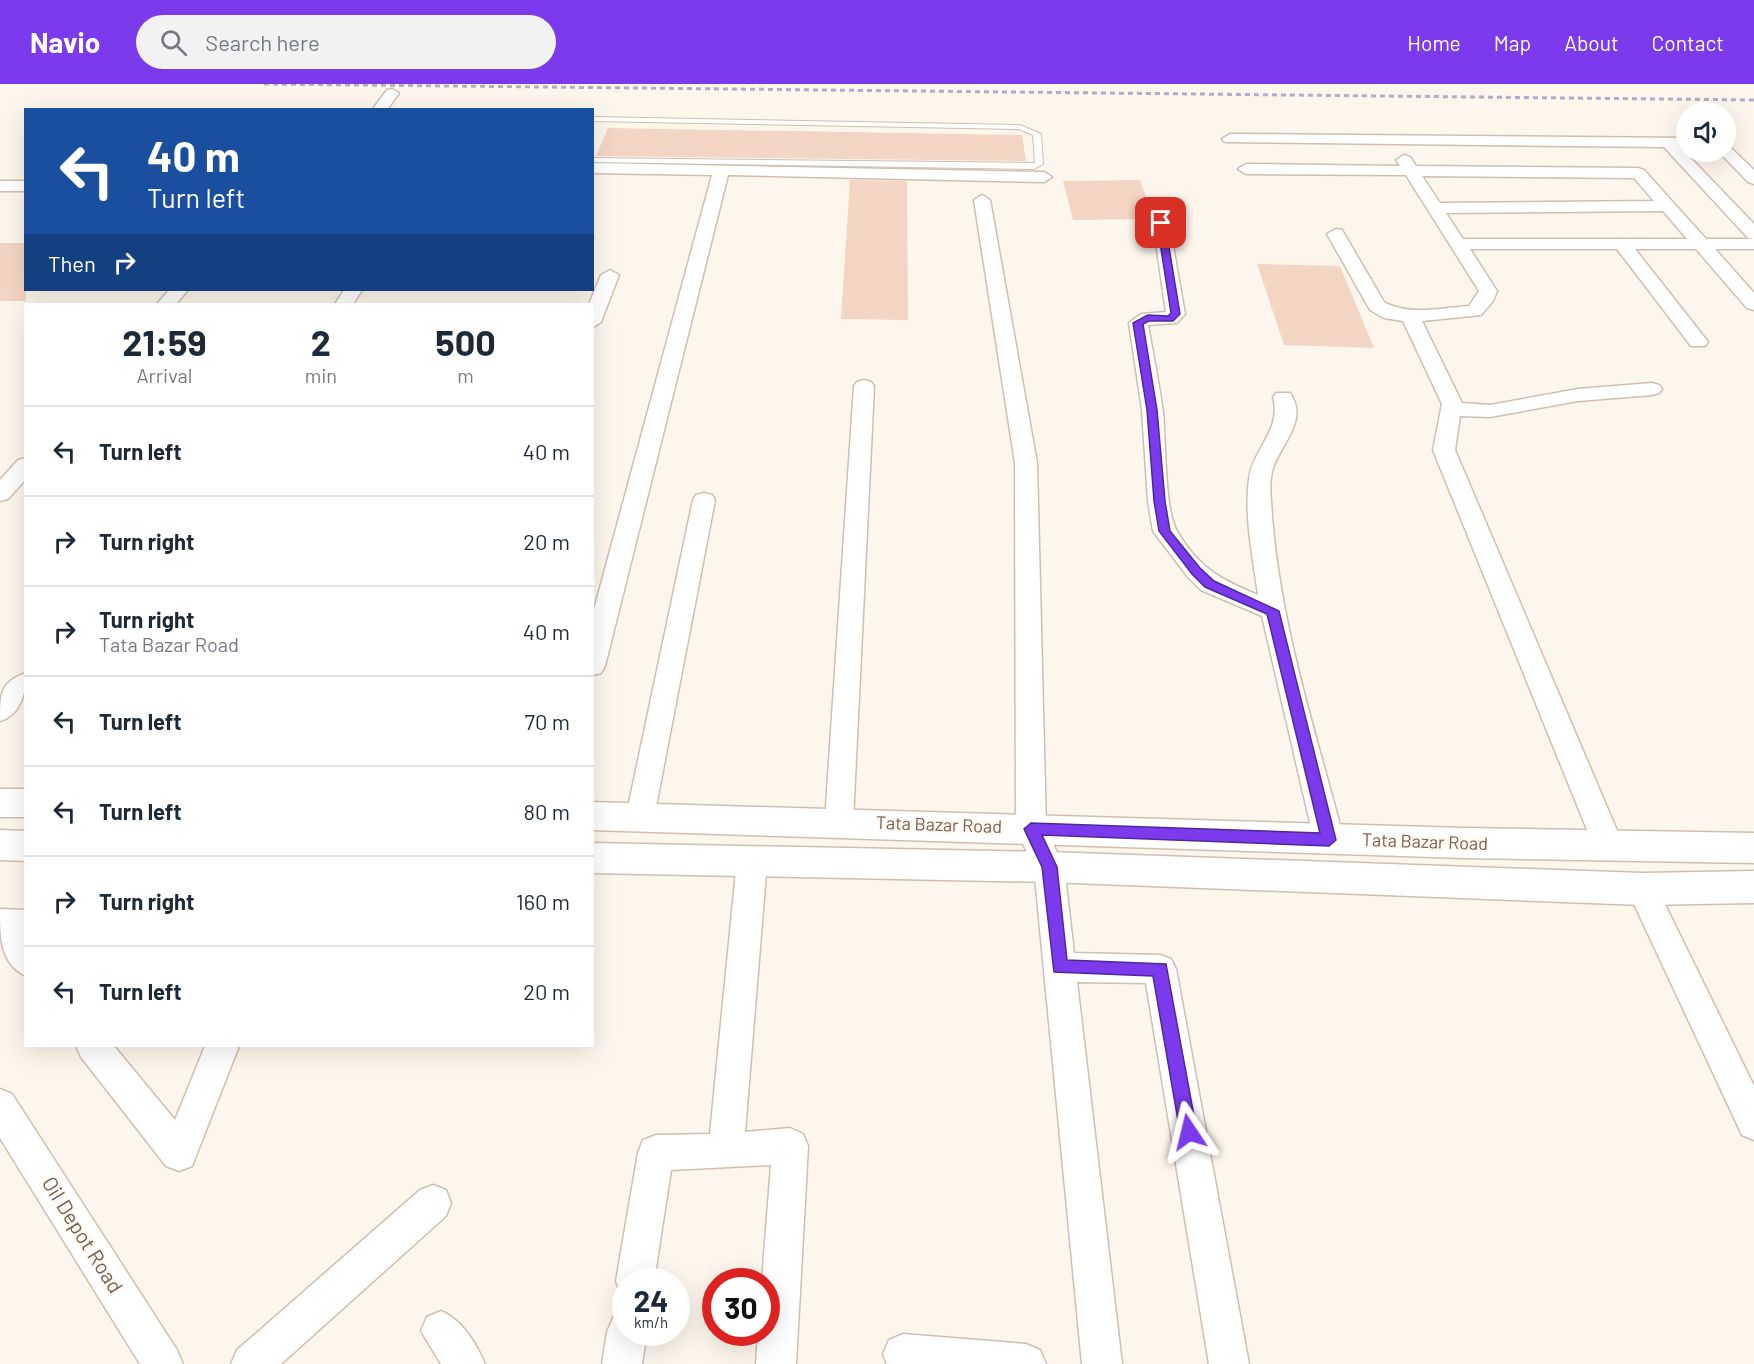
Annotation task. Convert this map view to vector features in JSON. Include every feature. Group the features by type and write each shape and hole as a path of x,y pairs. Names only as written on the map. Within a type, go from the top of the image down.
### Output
{"street":[{"path":"381,108 392,93"},
{"path":"1230,140 1676,143"},
{"path":"1336,234 1377,306 1391,314 1410,316 1474,311 1484,301 1488,291 1392,141"},
{"path":"1612,142 1754,304"},
{"path":"1668,143 1754,234"},
{"path":"1736,161 1754,179"},
{"path":"594,168 1044,177"},
{"path":"594,658 713,169"},
{"path":"1246,169 1638,173"},
{"path":"0,186 24,186"},
{"path":"982,200 1026,463 1031,829 1049,867 1102,1364"},
{"path":"1435,208 1667,206"},
{"path":"1161,223 1176,314 1170,319 1148,318 1138,323 1152,410 1159,501 1165,531 1196,571 1210,584 1273,611"},
{"path":"1458,244 1754,244"},
{"path":"1622,244 1698,342"},
{"path":"594,317 610,274"},
{"path":"167,303 178,291"},
{"path":"1410,316 1452,404 1444,450 1609,847"},
{"path":"839,821 864,386"},
{"path":"1451,409 1490,411 1578,395 1652,389"},
{"path":"1283,397 1287,408 1283,432 1261,470 1260,500 1273,611 1329,840"},
{"path":"0,494 24,467"},
{"path":"640,817 704,500"},
{"path":"0,711 16,687 24,683"},
{"path":"0,803 24,804"},
{"name":"Tata Bazar Road","path":"594,816 839,821 1329,840 1754,848"},
{"path":"0,845 24,846"},
{"path":"594,858 1049,867 1642,889 1754,887"},
{"path":"726,1150 752,861"},
{"path":"1642,889 1754,1123"},
{"path":"0,922 24,923"},
{"path":"0,930 24,960"},
{"path":"1060,967 1160,969 1229,1364"},
{"path":"94,1047 179,1153 222,1047"},
{"name":"Oil Depot Road","path":"0,1106 163,1364"},
{"path":"637,1268 656,1153 790,1146 776,1364"},
{"path":"251,1364 433,1203"},
{"path":"441,1331 465,1364"},
{"path":"622,1364 625,1346"},
{"path":"903,1354 1026,1364"}],"lane":[{"path":"594,120 1020,127 1036,134 1039,164 1034,167 713,169 594,160"}],"building":[{"path":"608,128 1022,135 1026,161 596,156"},
{"path":"850,180 907,181 908,320 841,319"},
{"path":"1140,180 1154,219 1073,220 1063,181"},
{"path":"0,243 24,243 26,301 0,301"},
{"path":"1257,264 1340,266 1374,348 1284,345"}],"railway":[{"path":"264,84 1754,100"}],"route":[{"path":"1161,223 1176,314 1170,319 1148,318 1138,323 1152,410 1159,501 1165,531 1196,571 1210,584 1273,611 1329,840 1031,829 1049,867 1060,967 1160,969 1189,1132"}]}
